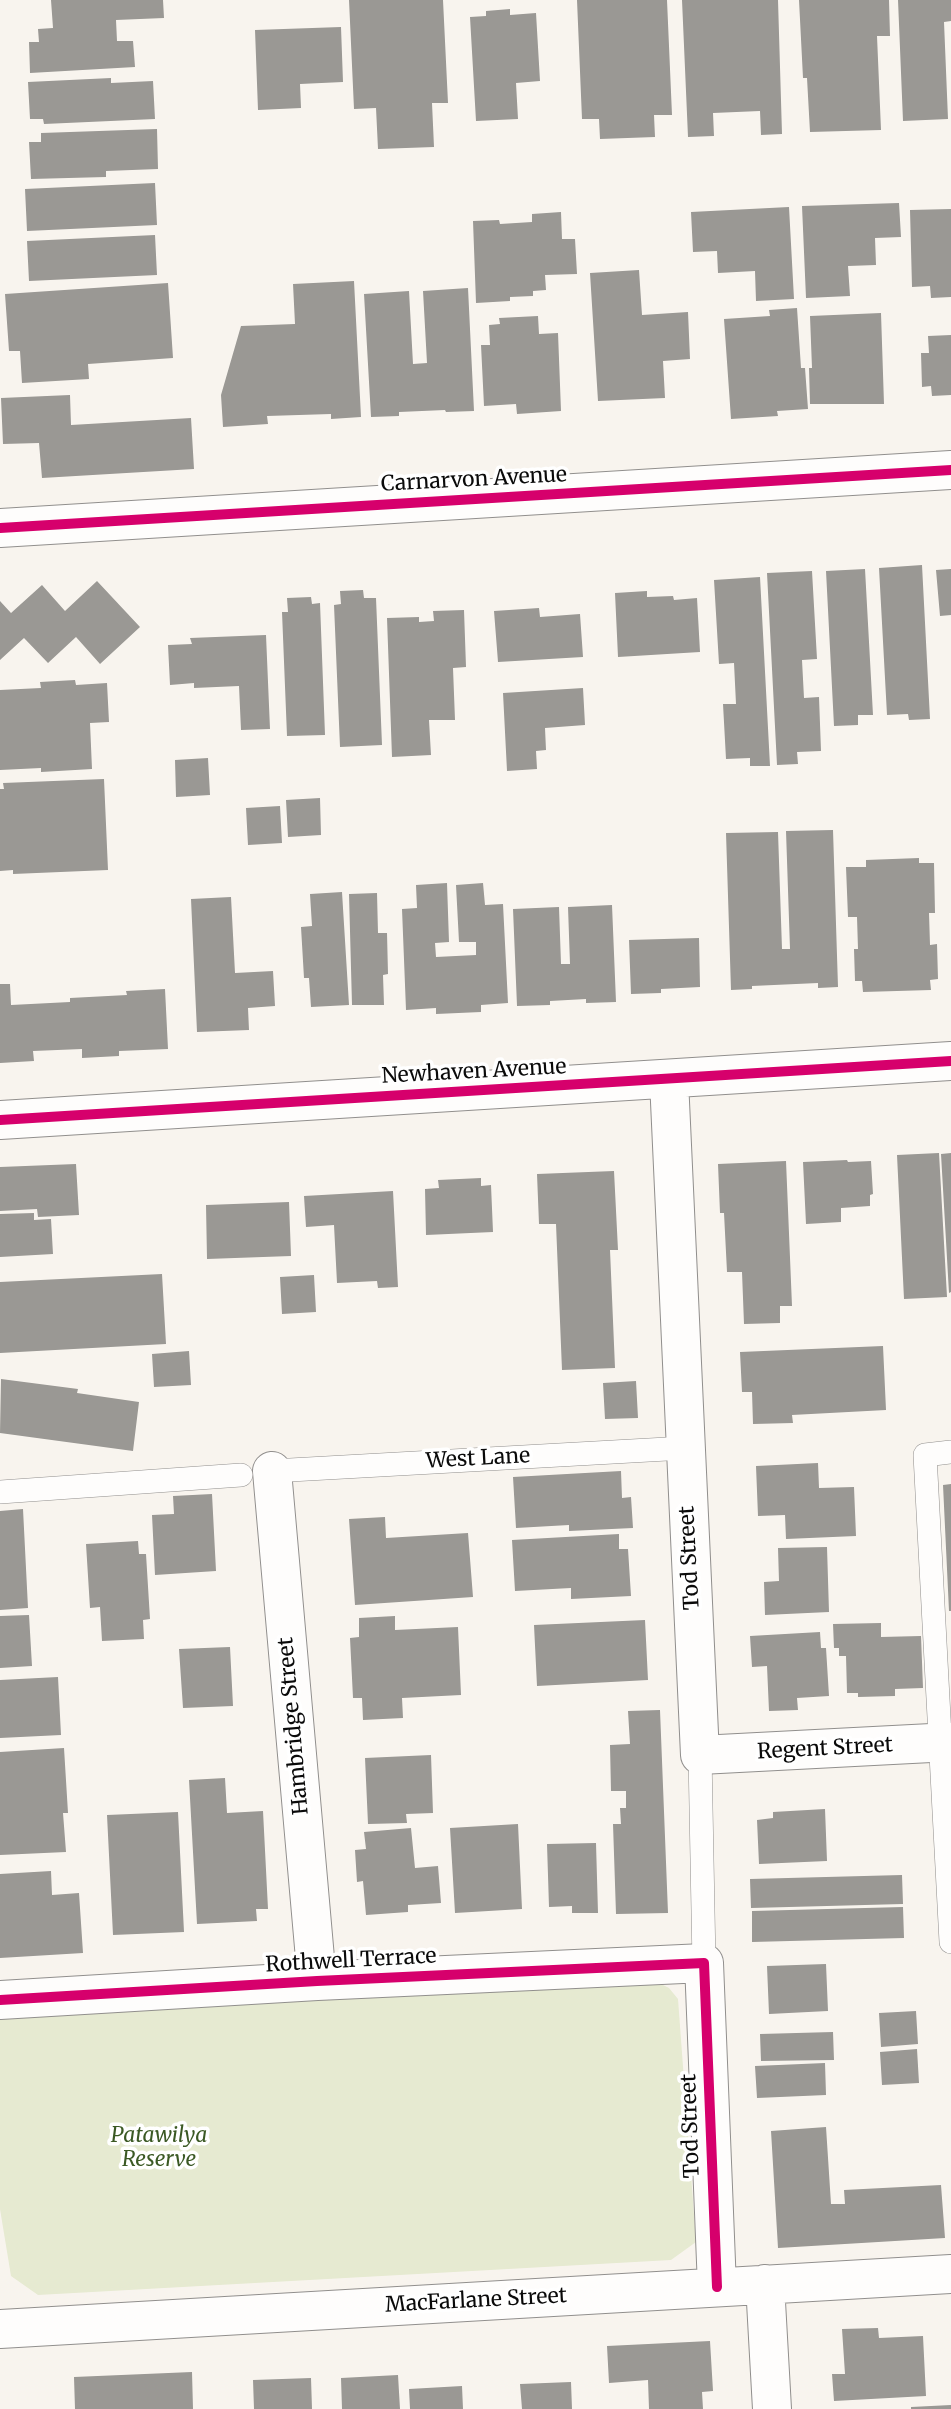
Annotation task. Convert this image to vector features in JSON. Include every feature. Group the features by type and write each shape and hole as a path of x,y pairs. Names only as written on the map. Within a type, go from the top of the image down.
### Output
{"street":[{"name":"Carnarvon Avenue","path":"0,528 951,470"},
{"name":"Newhaven Avenue","path":"0,1120 951,1061"},
{"name":"Tod Street","path":"669,1080 700,1755"},
{"name":"Hambridge Street","path":"256,1473 317,1982"},
{"name":"Regent Street","path":"700,1755 945,1743"},
{"name":"Tod Street","path":"704,1963 717,2287"},
{"name":"Rothwell Terrace","path":"0,2000 704,1963"},
{"name":"MacFarlane Street","path":"0,2329 951,2274"},
{"path":"765,2284 772,2409"}],"lane":[{"name":"West Lane","path":"0,1492 256,1473 685,1448"},
{"path":"951,1452 925,1455 945,1743 951,1942"},
{"name":"Tod Street","path":"700,1755 704,1963"}],"green space":[{"name":"Patawilya Reserve","path":"657,1982 669,1988 678,1999 696,2242 671,2260 38,2295 11,2276 0,2209 0,2016"}],"building":[{"path":"51,0 163,0 164,18 116,20 117,41 133,41 135,67 30,73 29,42 39,42 38,29 53,28"},
{"path":"349,0 443,0 448,103 432,103 434,147 378,149 376,108 354,109"},
{"path":"577,0 667,0 672,115 654,115 655,137 600,139 599,119 582,119"},
{"path":"682,0 778,0 782,134 761,135 760,111 713,113 714,136 688,137"},
{"path":"799,0 889,0 890,36 877,36 881,130 810,132 807,78 803,78"},
{"path":"898,0 951,0 951,21 944,22 948,119 903,121"},
{"path":"510,9 510,15 536,13 540,81 516,83 518,119 476,121 470,17 486,16 486,11"},
{"path":"341,27 343,82 300,84 301,108 258,110 255,30"},
{"path":"111,78 111,83 153,81 155,119 44,124 43,119 30,119 28,82"},
{"path":"157,129 158,169 106,171 106,177 31,179 29,142 41,142 41,133"},
{"path":"155,183 157,225 27,231 25,189"},
{"path":"899,203 901,237 875,238 876,265 848,266 850,296 806,298 802,206"},
{"path":"789,207 794,299 756,301 755,271 718,273 717,251 693,252 691,212"},
{"path":"951,209 951,297 931,298 930,286 912,287 910,210"},
{"path":"561,212 562,239 575,239 577,274 545,275 546,290 533,291 533,296 510,297 510,301 476,303 473,221 499,220 500,224 532,222 532,214"},
{"path":"155,235 157,275 29,281 27,241"},
{"path":"639,270 642,315 688,312 690,359 663,361 665,398 598,401 590,273"},
{"path":"354,281 361,417 331,419 331,414 267,416 268,424 223,427 221,395 241,326 295,324 293,284"},
{"path":"168,283 173,358 88,364 89,379 22,383 20,351 9,351 5,294"},
{"path":"468,288 474,411 399,412 399,416 371,417 364,294 409,291 413,364 427,363 423,291"},
{"path":"797,308 801,368 805,368 808,409 777,411 778,416 731,419 724,319 770,316 769,310"},
{"path":"881,313 884,404 810,404 810,316"},
{"path":"538,316 539,334 558,333 561,411 517,414 516,404 484,406 481,345 490,345 489,325 500,324 499,318"},
{"path":"951,335 951,395 932,396 931,386 922,387 921,353 929,353 928,336"},
{"path":"70,395 71,425 191,418 194,469 42,478 39,443 3,444 1,398"},
{"path":"922,565 930,719 909,720 908,714 887,715 879,568"},
{"path":"865,569 873,715 858,715 858,725 834,726 826,571"},
{"path":"951,569 951,615 940,616 936,570"},
{"path":"812,571 817,659 802,660 804,698 819,697 821,751 797,752 798,764 777,765 767,573"},
{"path":"760,577 770,766 750,766 750,758 726,759 723,704 736,704 734,663 719,664 714,580"},
{"path":"97,581 140,627 100,664 76,637 48,663 24,638 0,660 0,601 11,613 42,585 65,611"},
{"path":"363,590 364,598 376,598 382,745 340,747 334,605 341,604 340,591"},
{"path":"647,591 647,597 673,596 674,600 697,598 700,652 618,657 615,593"},
{"path":"311,597 312,604 320,603 325,735 287,736 282,612 288,612 287,598"},
{"path":"539,608 540,617 580,614 583,657 498,662 494,611"},
{"path":"464,610 466,667 453,668 455,720 429,720 431,755 392,757 387,618 419,617 419,622 434,621 433,611"},
{"path":"266,635 270,729 241,730 239,686 194,688 194,683 170,685 168,645 192,644 190,638"},
{"path":"75,680 76,685 107,683 109,722 90,723 92,769 41,772 41,768 0,770 0,690 41,688 40,682"},
{"path":"583,688 585,725 545,728 546,750 536,751 537,769 507,771 503,693"},
{"path":"208,758 210,795 176,797 175,760"},
{"path":"104,779 108,870 13,874 13,870 0,871 0,789 4,789 3,783"},
{"path":"320,798 321,835 288,837 286,800"},
{"path":"280,806 282,843 248,845 246,808"},
{"path":"833,830 838,987 818,988 818,983 752,986 752,989 731,990 726,833 778,832 782,949 790,949 786,831"},
{"path":"919,858 919,863 934,863 935,913 929,913 930,945 937,944 938,979 930,980 931,990 863,992 862,981 855,981 857,917 848,917 846,867 866,867 866,860"},
{"path":"447,883 449,942 435,943 436,957 476,955 476,942 459,942 456,885 483,883 485,905 503,904 508,1003 481,1005 481,1012 436,1014 436,1008 406,1010 402,909 417,908 416,885"},
{"path":"342,892 349,1005 311,1007 309,978 304,978 301,927 312,926 310,894"},
{"path":"377,893 378,933 387,933 388,974 383,975 384,1005 352,1005 349,894"},
{"path":"231,897 235,973 273,971 275,1006 248,1008 249,1030 197,1032 191,899"},
{"path":"612,905 616,1002 586,1003 586,999 550,1001 550,1005 517,1006 513,909 559,907 561,964 570,964 568,907"},
{"path":"699,938 700,987 631,994 629,940"},
{"path":"0,984 10,984 11,1005 70,1002 70,998 127,995 126,991 165,989 168,1049 119,1051 119,1056 82,1058 82,1049 33,1051 34,1061 0,1063"},
{"path":"939,1153 947,1297 904,1299 897,1155"},
{"path":"951,1153 951,1292 949,1293 941,1154"},
{"path":"786,1161 792,1306 780,1306 780,1323 744,1324 742,1272 727,1272 718,1164"},
{"path":"871,1161 873,1194 870,1195 870,1206 841,1208 841,1222 806,1224 803,1162"},
{"path":"76,1164 79,1215 38,1217 37,1209 0,1211 0,1167"},
{"path":"614,1171 618,1250 610,1250 615,1368 562,1370 556,1224 539,1224 537,1174"},
{"path":"481,1178 481,1186 491,1185 493,1232 426,1235 425,1189 439,1188 438,1180"},
{"path":"393,1191 398,1287 378,1288 377,1281 337,1283 334,1225 306,1227 304,1196"},
{"path":"289,1202 291,1256 207,1259 206,1205"},
{"path":"34,1213 34,1220 51,1219 53,1254 0,1257 0,1214"},
{"path":"162,1274 166,1344 0,1353 0,1282"},
{"path":"314,1275 316,1312 282,1314 280,1277"},
{"path":"883,1346 886,1410 792,1415 793,1423 753,1424 752,1392 742,1392 740,1352"},
{"path":"189,1351 191,1385 154,1387 152,1354"},
{"path":"1,1379 78,1389 77,1393 139,1402 133,1451 0,1433"},
{"path":"636,1381 638,1418 605,1419 603,1383"},
{"path":"818,1463 819,1488 854,1487 856,1536 786,1539 785,1515 758,1516 756,1466"},
{"path":"621,1471 622,1498 631,1497 633,1528 569,1531 569,1525 516,1528 513,1477"},
{"path":"951,1484 951,1611 949,1611 943,1485"},
{"path":"212,1494 216,1571 155,1575 152,1515 174,1514 173,1496"},
{"path":"23,1509 28,1608 0,1610 0,1511"},
{"path":"385,1517 386,1538 468,1533 473,1597 355,1605 349,1519"},
{"path":"619,1534 619,1549 628,1549 631,1596 571,1599 571,1588 515,1591 512,1540"},
{"path":"138,1541 139,1554 146,1554 150,1619 143,1620 144,1639 102,1641 100,1607 90,1608 86,1544"},
{"path":"827,1547 829,1612 765,1615 764,1582 779,1581 778,1548"},
{"path":"29,1615 32,1666 0,1668 0,1616"},
{"path":"395,1616 395,1630 458,1627 461,1695 402,1698 403,1718 363,1720 362,1698 353,1698 350,1638 359,1637 359,1618"},
{"path":"645,1620 648,1680 537,1686 534,1625"},
{"path":"881,1623 881,1637 921,1636 923,1688 895,1689 895,1696 858,1697 858,1693 847,1693 846,1656 839,1656 839,1648 834,1648 833,1624"},
{"path":"820,1632 821,1648 826,1648 829,1696 797,1698 798,1710 769,1711 767,1666 752,1667 750,1636"},
{"path":"230,1647 233,1706 183,1708 179,1649"},
{"path":"58,1677 61,1735 0,1738 0,1680"},
{"path":"660,1710 668,1913 616,1914 613,1824 621,1824 620,1808 626,1808 626,1791 611,1791 610,1745 630,1744 628,1711"},
{"path":"64,1748 68,1813 63,1813 66,1852 0,1855 0,1752"},
{"path":"431,1755 433,1813 406,1814 407,1823 368,1824 365,1758"},
{"path":"225,1778 227,1813 263,1811 268,1909 256,1909 257,1921 197,1924 189,1780"},
{"path":"825,1809 827,1861 759,1864 757,1820 773,1818 773,1812"},
{"path":"178,1812 184,1932 113,1935 107,1815"},
{"path":"518,1824 522,1909 455,1913 450,1828"},
{"path":"411,1828 415,1868 438,1866 441,1903 408,1905 408,1912 366,1915 363,1881 357,1882 355,1850 366,1849 364,1832"},
{"path":"596,1843 598,1913 572,1913 572,1906 549,1907 547,1844"},
{"path":"51,1871 52,1895 79,1893 83,1953 0,1958 0,1874"},
{"path":"902,1875 903,1904 751,1908 750,1879"},
{"path":"903,1907 904,1938 752,1942 752,1911"},
{"path":"826,1964 828,2011 769,2014 767,1966"},
{"path":"916,2011 918,2044 881,2047 879,2013"},
{"path":"833,2032 834,2060 761,2061 760,2034"},
{"path":"917,2049 919,2083 882,2085 880,2052"},
{"path":"825,2063 826,2095 757,2098 755,2066"},
{"path":"826,2127 831,2204 845,2204 844,2190 941,2185 945,2238 778,2248 771,2131"},
{"path":"878,2328 879,2338 923,2336 926,2396 834,2401 832,2374 845,2374 842,2329"},
{"path":"710,2341 713,2391 702,2392 703,2409 649,2409 648,2380 609,2383 607,2346"},
{"path":"192,2372 193,2409 75,2409 74,2377"},
{"path":"398,2375 400,2409 342,2409 341,2378"},
{"path":"311,2378 312,2409 254,2409 253,2380"},
{"path":"571,2382 572,2409 522,2409 520,2384"},
{"path":"462,2386 463,2409 410,2409 409,2389"},
{"path":"951,2405 951,2409 911,2409 911,2407"}],"cycle path":[{"path":"0,528 951,470"},
{"path":"0,1120 951,1061"},
{"path":"0,2000 317,1981 704,1963 717,2287"}]}
